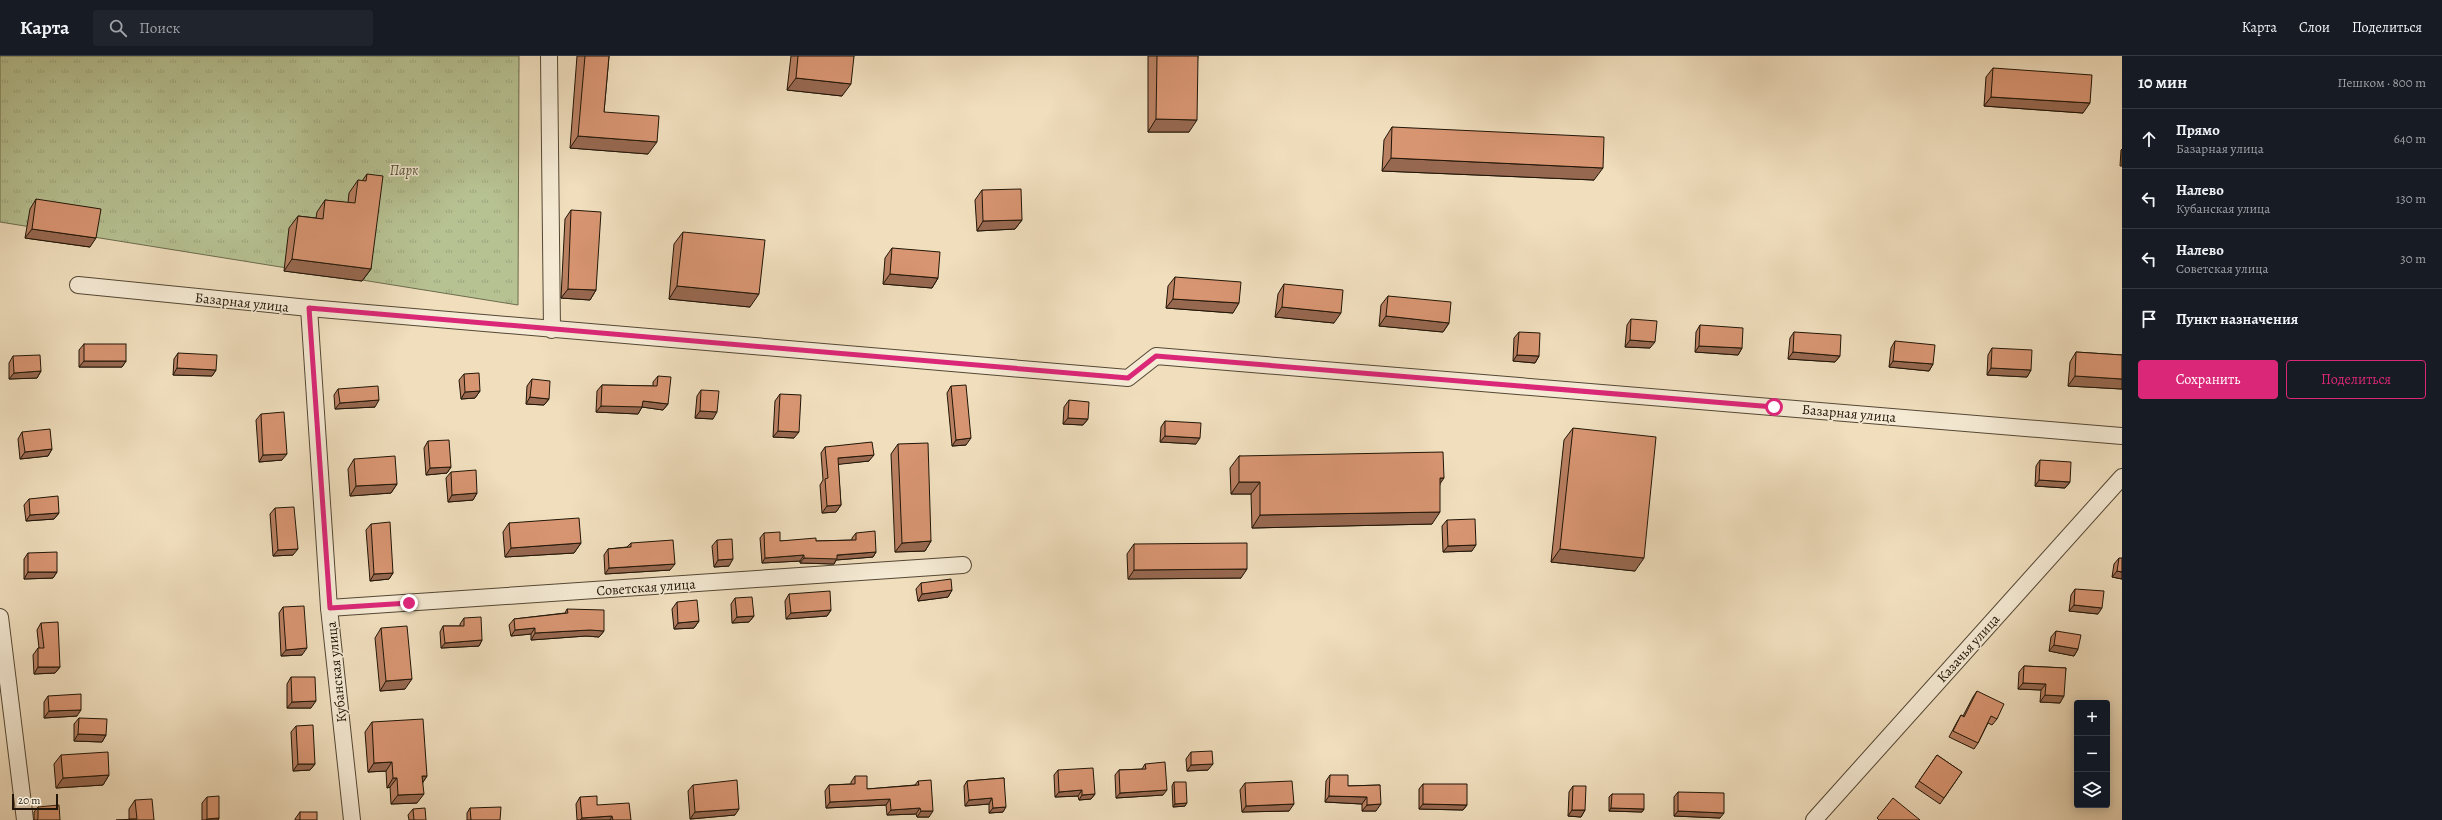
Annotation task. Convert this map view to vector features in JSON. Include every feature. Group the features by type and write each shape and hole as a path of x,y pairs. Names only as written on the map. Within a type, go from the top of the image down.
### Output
{"street":[{"path":"549,56 552,330"},
{"name":"Базарная улица","path":"78,285 552,330 1128,378 1156,356 2122,436"},
{"name":"Кубанская улица","path":"309,308 330,608 352,820"},
{"name":"Казачья улица","path":"1814,820 2122,477"},
{"name":"Советская улица","path":"330,608 963,565"},
{"path":"0,617 25,820"}],"green space":[{"name":"Парк","path":"0,56 519,56 518,305 0,222"}],"building":[{"path":"585,56 609,56 604,112 659,116 657,142 578,136"},
{"path":"798,56 854,56 851,84 796,78"},
{"path":"1157,56 1198,56 1197,120 1156,119"},
{"path":"1993,68 2092,75 2090,103 1991,97"},
{"path":"1392,127 1604,137 1603,168 1391,158"},
{"path":"367,174 383,176 371,269 292,259 298,216 323,219 325,200 355,203 358,180 366,181"},
{"path":"1021,189 1022,220 983,221 982,190"},
{"path":"36,199 101,209 96,238 32,229"},
{"path":"571,210 601,212 596,290 568,289"},
{"path":"683,232 765,240 759,294 677,286"},
{"path":"892,248 940,252 938,278 890,274"},
{"path":"1175,277 1241,282 1239,303 1173,299"},
{"path":"1284,284 1343,290 1341,313 1282,307"},
{"path":"1388,296 1451,302 1449,323 1386,316"},
{"path":"1631,319 1657,321 1655,342 1630,340"},
{"path":"1700,325 1743,328 1742,348 1699,346"},
{"path":"1519,332 1540,333 1539,356 1517,355"},
{"path":"1794,332 1841,335 1840,356 1793,352"},
{"path":"1895,341 1935,345 1933,364 1893,361"},
{"path":"84,344 126,344 126,361 84,361"},
{"path":"1992,348 2032,350 2031,370 1991,368"},
{"path":"2076,352 2122,355 2122,379 2075,376"},
{"path":"178,353 217,355 216,370 177,368"},
{"path":"40,355 41,371 14,373 13,356"},
{"path":"479,373 480,391 465,392 464,374"},
{"path":"658,376 671,377 668,404 643,401 642,407 601,406 602,385 657,386"},
{"path":"532,379 550,381 549,399 530,397"},
{"path":"966,385 971,438 956,440 951,386"},
{"path":"378,386 379,400 340,403 338,389"},
{"path":"701,390 719,391 717,412 700,411"},
{"path":"780,394 801,395 799,432 778,431"},
{"path":"1069,400 1089,402 1088,419 1068,418"},
{"path":"284,412 287,454 263,455 261,414"},
{"path":"1165,421 1201,423 1200,438 1165,436"},
{"path":"1573,428 1656,437 1644,558 1560,549"},
{"path":"50,429 52,449 25,452 22,432"},
{"path":"449,440 451,467 430,468 428,441"},
{"path":"872,442 874,455 838,458 841,505 827,506 825,479 828,478 825,447"},
{"path":"928,443 931,541 902,543 898,444"},
{"path":"1443,452 1444,478 1440,478 1440,512 1260,515 1260,482 1239,482 1239,456"},
{"path":"395,456 397,484 356,486 354,459"},
{"path":"2040,460 2071,462 2070,482 2039,480"},
{"path":"476,470 477,493 452,495 451,472"},
{"path":"58,496 59,513 30,515 29,499"},
{"path":"294,507 298,549 278,550 275,508"},
{"path":"579,518 581,543 511,548 509,523"},
{"path":"1475,519 1476,545 1448,546 1447,520"},
{"path":"390,522 393,573 374,574 371,524"},
{"path":"875,531 876,552 837,555 837,559 804,558 804,555 765,558 764,533 780,532 780,541 816,538 816,541 856,540 856,533"},
{"path":"732,539 733,559 718,560 717,540"},
{"path":"673,540 675,564 609,568 608,549 631,547 631,543"},
{"path":"1247,543 1247,569 1134,570 1134,544"},
{"path":"57,552 57,572 28,572 28,553"},
{"path":"2119,558 2122,558 2122,572 2117,571"},
{"path":"951,579 952,590 922,594 921,583"},
{"path":"2075,589 2104,591 2102,608 2074,605"},
{"path":"830,591 831,610 791,613 789,594"},
{"path":"752,597 754,616 737,617 735,598"},
{"path":"697,600 699,621 678,623 677,602"},
{"path":"304,606 307,648 286,650 283,607"},
{"path":"567,609 604,610 604,631 590,630 535,633 535,628 515,630 514,619 568,613"},
{"path":"481,617 482,640 445,643 443,626 464,626 464,618"},
{"path":"58,622 60,667 38,667 38,648 44,648 41,623"},
{"path":"407,626 412,679 386,681 381,628"},
{"path":"2056,631 2081,635 2078,649 2054,645"},
{"path":"2024,666 2066,668 2064,696 2045,695 2046,684 2023,683"},
{"path":"291,677 315,677 316,701 292,702"},
{"path":"1977,691 2004,704 1997,719 1991,716 1978,743 1953,731 1961,715 1964,717"},
{"path":"81,694 81,710 49,711 48,696"},
{"path":"79,718 107,719 106,735 78,734"},
{"path":"423,719 427,776 422,776 424,794 398,795 397,778 393,778 392,762 374,763 372,722"},
{"path":"313,725 315,764 298,764 296,726"},
{"path":"1212,751 1213,764 1191,765 1191,752"},
{"path":"108,752 109,775 63,778 61,755"},
{"path":"1937,755 1962,772 1944,798 1919,781"},
{"path":"1165,762 1167,790 1120,793 1119,770 1146,769 1145,764"},
{"path":"1093,768 1095,794 1082,795 1082,790 1059,792 1058,770"},
{"path":"1330,775 1348,775 1348,786 1380,785 1381,804 1367,805 1367,797 1329,796"},
{"path":"855,776 867,776 867,789 919,785 918,781 931,780 933,811 921,811 920,808 891,810 890,799 830,802 829,785 855,784"},
{"path":"1004,778 1006,807 993,808 992,798 969,800 967,781"},
{"path":"737,780 739,809 695,812 693,785"},
{"path":"1292,781 1294,804 1246,806 1245,783"},
{"path":"1174,782 1186,782 1187,803 1175,804"},
{"path":"1423,784 1467,784 1467,805 1423,804"},
{"path":"1573,786 1586,786 1585,810 1572,810"},
{"path":"1678,792 1724,793 1724,813 1678,811"},
{"path":"1612,794 1644,794 1644,809 1611,808"},
{"path":"219,796 219,818 207,819 207,797"},
{"path":"597,796 597,805 629,803 631,820 613,820 612,816 582,818 580,797"},
{"path":"1893,798 1920,820 1879,820 1877,818"},
{"path":"152,799 154,820 116,820 137,819 135,800"},
{"path":"59,805 60,820 37,820 38,807"},
{"path":"501,807 500,820 471,820 470,808"},
{"path":"425,808 426,820 414,820 413,809"},
{"path":"300,812 317,812 317,820 300,820"}],"route":[{"path":"409,603 330,608 309,308 552,330 1128,378 1156,356 1774,407"}]}
